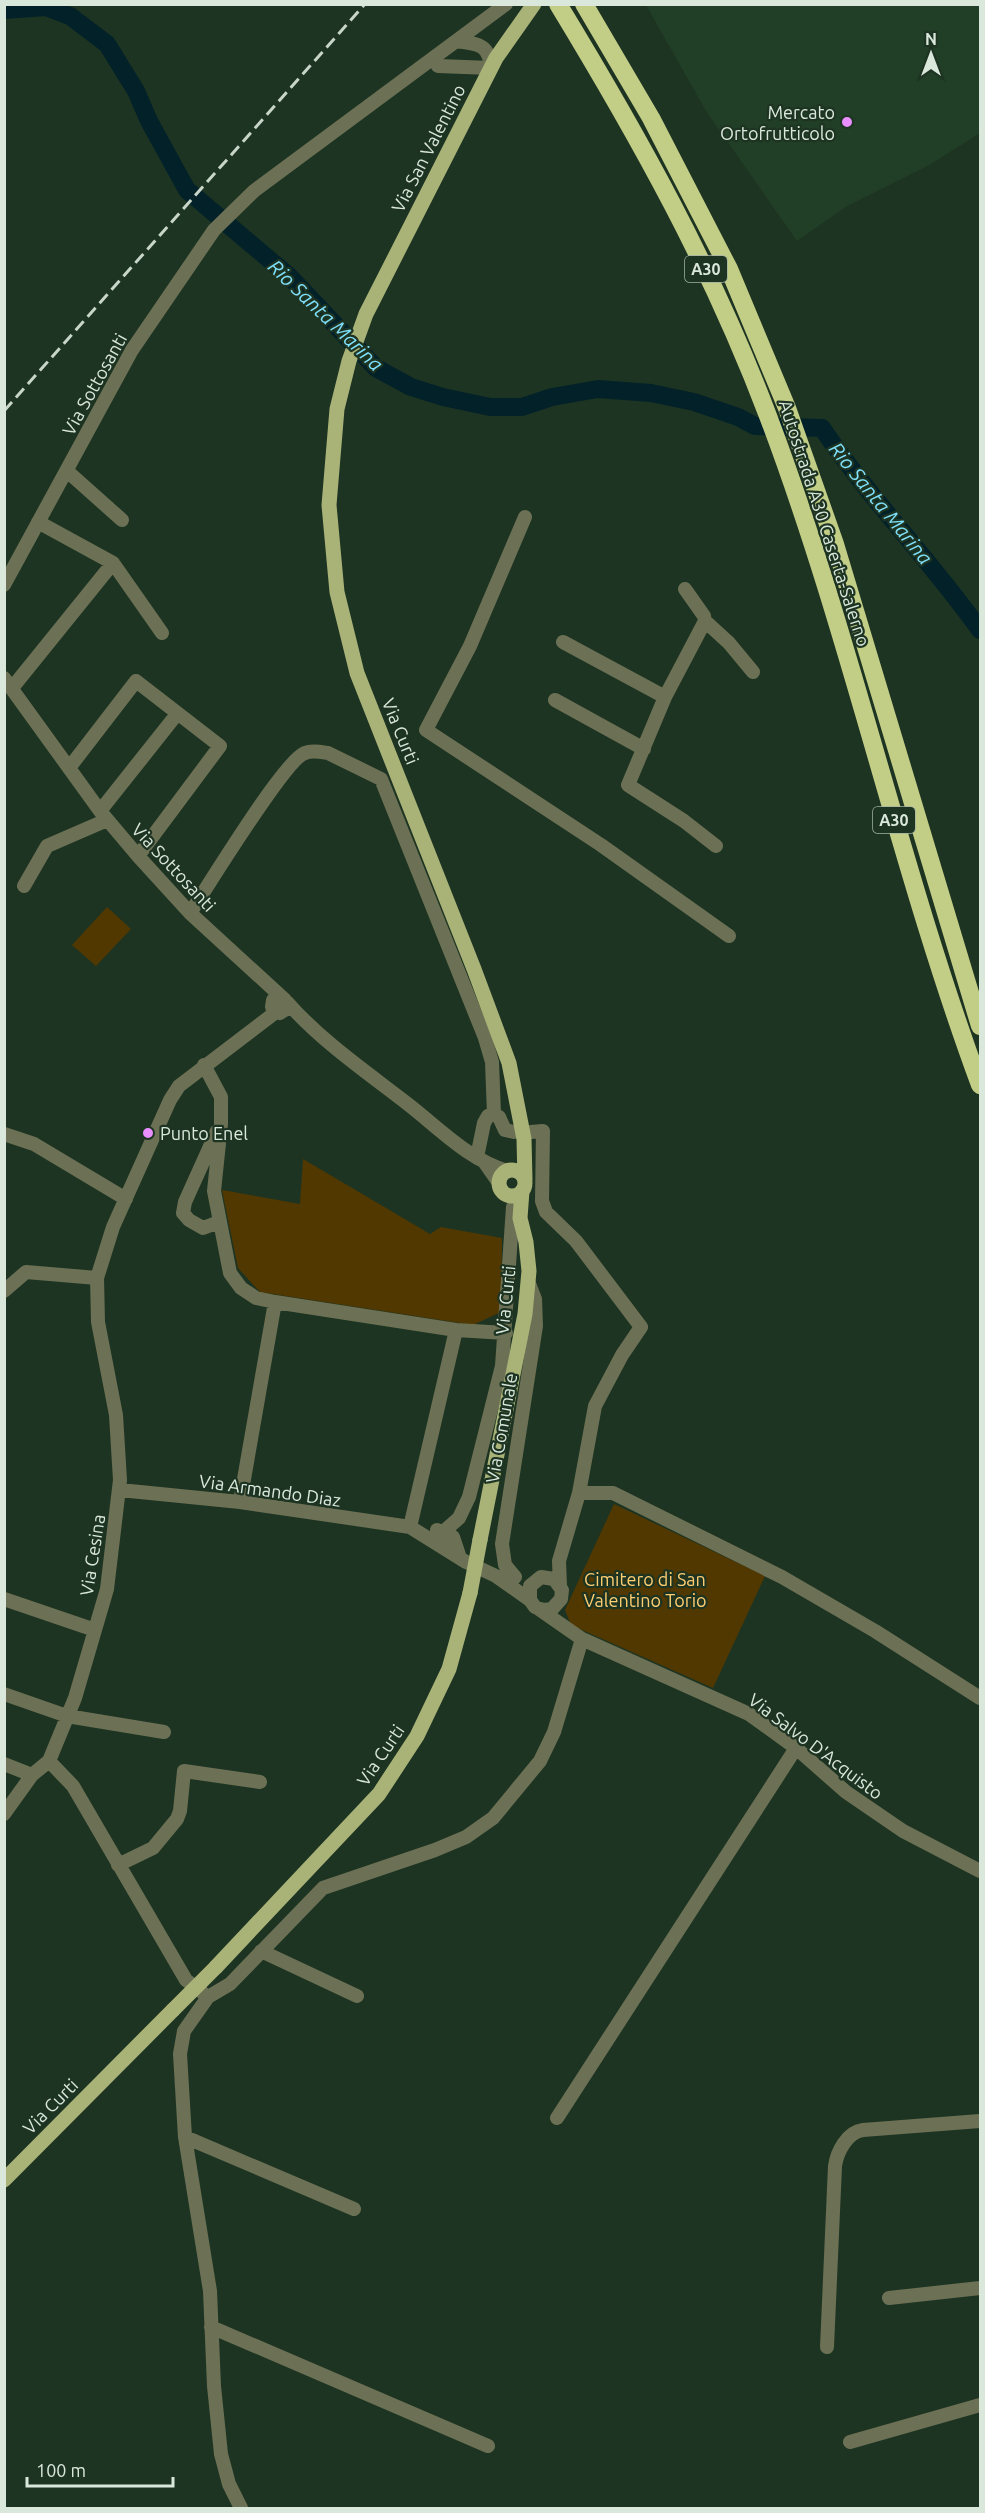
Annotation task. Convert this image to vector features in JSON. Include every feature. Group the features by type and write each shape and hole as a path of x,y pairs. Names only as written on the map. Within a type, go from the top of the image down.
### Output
{"highway":[{"name":"Autostrada A30 Caserta-Salerno","path":"558,4 620,106 671,198 740,343 768,415 815,552 927,931 981,1085"},
{"name":"Autostrada A30 Caserta-Salerno","path":"584,4 651,118 729,269 787,408 835,544 981,1026"}],"main road":[{"name":"Via San Valentino","path":"366,314 491,68 534,4"},
{"name":"Via Curti","path":"366,314 337,409 329,505 337,592 357,673 509,1063 521,1119 524,1150 523,1185 509,1190"},
{"name":"Via Curti","path":"4,2180 216,1967 379,1794 417,1736 449,1669 470,1593 518,1356 528,1281 528,1258 509,1190 524,1150"},
{"path":"519,1172 523,1185 512,1196 509,1190 519,1172"}],"street":[{"path":"456,41 506,4"},
{"path":"438,66 491,68 490,56 485,49 478,44 456,41"},
{"name":"Via Sottosanti","path":"4,585 132,350 214,230 254,191 456,41"},
{"path":"66,471 122,520"},
{"path":"525,518 470,646 426,730 601,845 729,936"},
{"path":"39,522 113,563 162,633"},
{"path":"8,683 113,563"},
{"path":"685,589 704,615 705,621 665,697 628,785 684,821 716,846"},
{"path":"705,621 729,643 753,672"},
{"path":"563,642 665,697"},
{"path":"69,768 136,681 220,746 138,856"},
{"name":"Via Sottosanti","path":"8,683 104,816 190,913 266,983 279,1005 301,1019 454,1143 481,1160 509,1190"},
{"path":"555,700 644,749"},
{"path":"24,886 46,846 104,816 177,714"},
{"path":"190,913 258,809 291,763 304,753 319,751 328,753 381,779 485,1038 492,1062 494,1114"},
{"name":"Via Cesina","path":"49,1761 75,1698 106,1589 120,1490 116,1415 98,1322 97,1278 110,1237 126,1199 170,1100 179,1086 204,1065 234,1045 279,1005"},
{"path":"204,1065 221,1097 221,1124 214,1191 219,1222 230,1274 242,1288 256,1298 275,1302 456,1330 506,1333"},
{"path":"494,1114 499,1117 505,1130 514,1132"},
{"path":"481,1160 484,1123 488,1116 494,1114"},
{"path":"219,1222 203,1228 189,1220 183,1213 185,1202 202,1162 221,1124"},
{"path":"531,1132 543,1131 542,1201 546,1212 576,1241 641,1327 622,1355 595,1406 579,1492 560,1561 562,1594 559,1603 562,1626"},
{"path":"4,1134 34,1144 126,1199"},
{"name":"Via Curti","path":"442,1538 459,1518 475,1479 502,1366 506,1333 509,1190"},
{"path":"4,1291 26,1272 97,1278"},
{"name":"Via Comunale","path":"515,1577 505,1565 502,1544 536,1326 535,1299 528,1281"},
{"path":"240,1502 275,1302"},
{"path":"413,1528 456,1330"},
{"name":"Via Armando Diaz","path":"120,1490 240,1502 413,1528 442,1538"},
{"path":"579,1492 613,1493 782,1577 875,1631 981,1698"},
{"path":"442,1538 453,1537 460,1558 496,1576 534,1604 548,1610 559,1603"},
{"path":"534,1604 530,1586 560,1561"},
{"path":"496,1576 554,1579 560,1586"},
{"path":"4,1599 95,1630"},
{"name":"Via Salvo D'Acquisto","path":"534,1604 582,1639 749,1714 796,1749 846,1792 903,1831 981,1871"},
{"path":"242,2508 229,2484 221,2454 210,2291 185,2137 180,2054 184,2031 208,1996 230,1984 323,1888 435,1850 466,1837 493,1818 540,1761 554,1732 582,1639"},
{"path":"4,1694 67,1716 165,1732"},
{"path":"557,2118 796,1749"},
{"path":"4,1814 32,1774 49,1761 73,1786 186,1980 208,1996"},
{"path":"4,1764 32,1774"},
{"path":"118,1865 153,1848 177,1820 184,1771 260,1782"},
{"path":"261,1951 357,1996"},
{"path":"827,2347 835,2166 837,2156 848,2139 858,2130 981,2121"},
{"path":"185,2137 354,2209"},
{"path":"889,2298 981,2288"},
{"path":"211,2327 488,2446"},
{"path":"850,2442 981,2405"}],"shaded area":[{"name":"Mercato Ortofrutticolo","path":"646,5 980,5 980,133 931,164 847,206 797,241 706,111"}],"green space":[{"path":"107,907 131,929 96,966 72,945"},
{"path":"303,1159 430,1234 441,1227 502,1238 501,1312 473,1325 260,1292 238,1268 222,1190 300,1204"},
{"name":"Cimitero di San Valentino Torio","path":"614,1504 765,1576 713,1688 571,1625 565,1610"}],"waterway":[{"name":"Rio Santa Marina","path":"4,10 46,7 70,16 107,44 136,91 149,121 187,190 290,277 376,368 411,387 443,397 490,407 522,407 552,397 598,389 651,393 694,402 738,417 755,426 822,428 860,480 980,630"}],"railway":[{"path":"4,411 365,4"}],"place":[{"name":"Mercato Ortofrutticolo","path":"847,122"},
{"name":"Punto Enel","path":"148,1133"}]}
